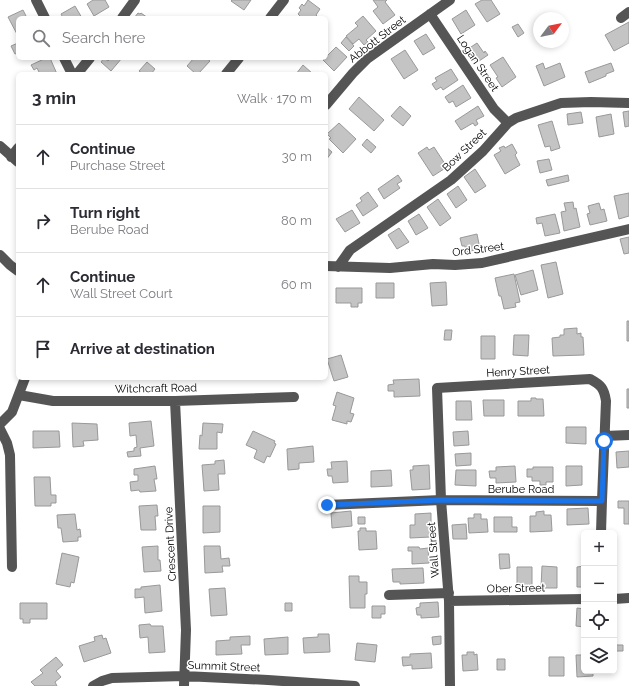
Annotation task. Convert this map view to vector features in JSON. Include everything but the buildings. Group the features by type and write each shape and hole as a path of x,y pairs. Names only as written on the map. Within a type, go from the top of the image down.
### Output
{"street":[{"path":"36,0 44,16"},
{"path":"123,16 135,0"},
{"path":"272,16 284,0"},
{"name":"Abbott Street","path":"328,103 367,59 450,0"},
{"name":"Logan Street","path":"430,14 494,109 508,122"},
{"path":"65,60 71,72"},
{"path":"79,72 88,60"},
{"path":"228,72 236,60"},
{"name":"Bow Street","path":"338,267 350,250 451,180 483,151 508,122 561,103 629,103"},
{"path":"0,146 14,159"},
{"name":"Ord Street","path":"328,266 390,268 433,264 455,265 482,263 629,229"},
{"path":"0,254 16,270"},
{"name":"Henry Street","path":"437,388 590,379 599,384 605,392 605,436"},
{"path":"0,424 12,412 20,395 24,380"},
{"name":"Wall Street","path":"437,388 441,500 449,597 450,686"},
{"name":"Witchcraft Road","path":"20,395 53,401 175,401 294,397"},
{"name":"Crescent Drive","path":"175,401 186,630 184,681"},
{"path":"0,430 7,443 10,455 12,567"},
{"path":"602,530 605,436 629,435"},
{"name":"Berube Road","path":"327,505 441,500 602,501"},
{"name":"Ober Street","path":"389,595 581,599"},
{"path":"617,599 629,598"},
{"name":"Summit Street","path":"93,686 112,678 184,681 268,680 328,686 355,686"}],"route":[{"path":"327,505 441,500 602,501 604,441"}]}
